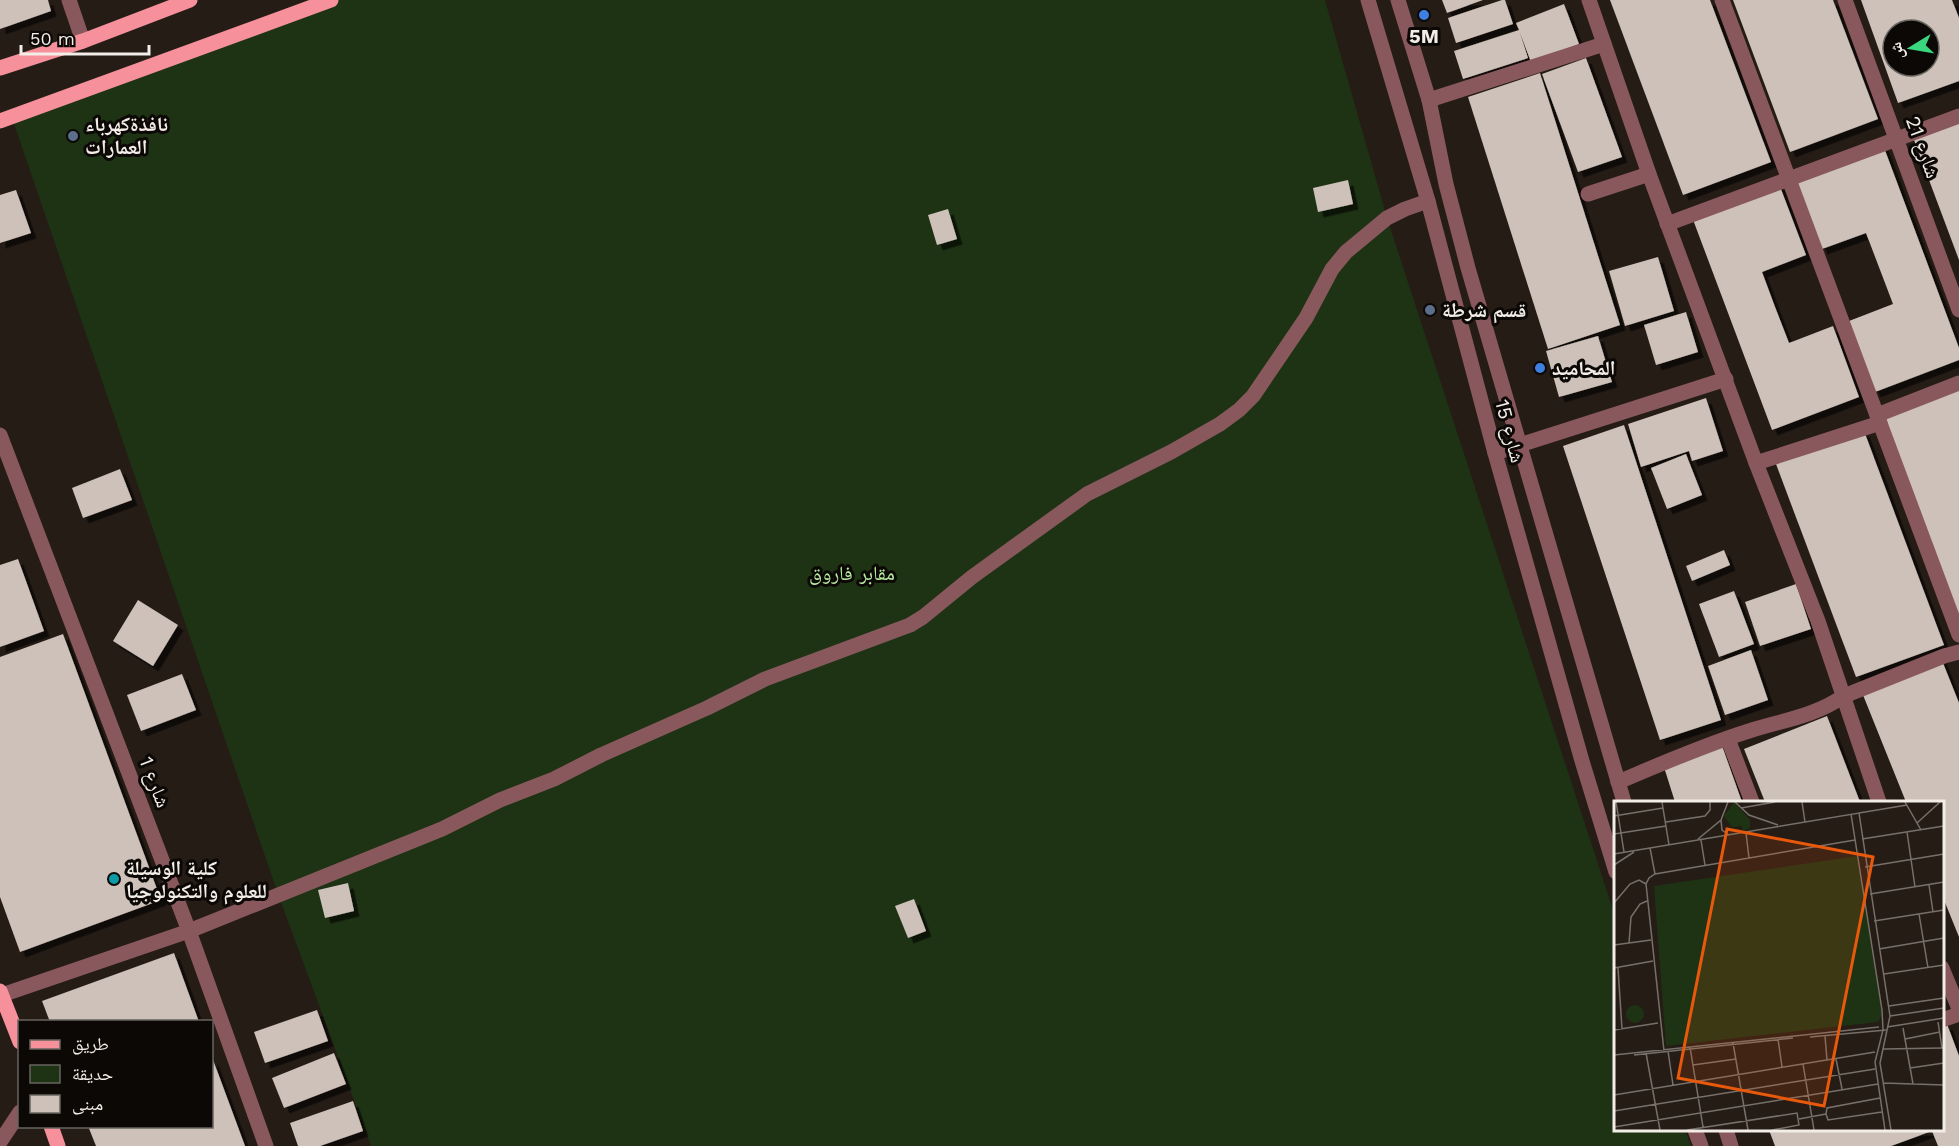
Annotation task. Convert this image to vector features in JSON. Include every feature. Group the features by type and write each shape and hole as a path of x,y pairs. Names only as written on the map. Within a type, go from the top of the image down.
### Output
{"main road":[{"path":"0,68 83,41 190,0"},
{"path":"0,122 331,0"},
{"path":"1,993 18,1037"},
{"path":"46,1128 46,1146"},
{"path":"52,1128 58,1146"}],"street":[{"path":"69,0 83,41"},
{"name":"شارع 15","path":"1368,0 1428,201 1495,453 1614,865"},
{"name":"شارع 15","path":"1398,0 1429,100 1446,184 1468,268 1624,801"},
{"path":"1589,0 1648,174 1818,621 1879,801"},
{"path":"1722,0 1959,635"},
{"name":"شارع 21","path":"1845,0 1959,310"},
{"path":"1429,100 1604,44"},
{"path":"1668,224 1959,116"},
{"path":"1588,194 1648,174"},
{"path":"1,993 189,932 442,829 500,800 554,779 707,708 765,679 917,621 972,577 1086,494 1171,452 1220,424 1239,410 1260,386 1306,318 1332,269 1346,252 1387,218 1428,201"},
{"path":"1495,453 1726,379"},
{"path":"1756,463 1879,419 1959,383"},
{"name":"شارع 1","path":"0,435 189,932 266,1146"},
{"path":"1618,782 1679,756 1810,714 1832,705 1844,696 1959,652"},
{"path":"1728,739 1752,801"},
{"path":"1944,973 1959,1009"},
{"path":"1944,1019 1959,1014"},
{"path":"0,1142 18,1115"},
{"path":"1695,1131 1701,1146"},
{"path":"1726,1131 1731,1146"}],"green space":[{"name":"مقابر فاروق","path":"327,0 1325,0 1387,218 1614,913 1614,1131 1685,1131 1691,1146 371,1146 278,894 12,118"}],"building":[{"path":"0,0 48,0 51,11 0,29"},
{"path":"1442,0 1483,0 1447,13"},
{"path":"1505,0 1513,24 1456,43 1448,18"},
{"path":"1610,0 1710,0 1771,162 1683,195"},
{"path":"1733,0 1833,0 1878,119 1790,152"},
{"path":"1861,0 1952,0 1959,18 1959,81 1898,103 1889,78 1941,78 1941,18 1881,18 1881,56"},
{"path":"1564,4 1579,44 1531,62 1520,33 1528,58 1463,79 1454,51 1519,30 1516,23"},
{"path":"1586,58 1622,157 1578,172 1542,74"},
{"path":"1540,73 1620,325 1548,349 1468,97"},
{"path":"1959,123 1959,260 1914,140"},
{"path":"1883,145 1959,348 1959,360 1875,392 1849,321 1893,304 1866,233 1822,249 1795,178"},
{"path":"1348,180 1353,204 1318,212 1313,188"},
{"path":"1779,184 1806,255 1762,272 1775,307 1789,343 1833,326 1859,397 1772,430 1692,217"},
{"path":"16,190 31,233 0,243 0,195"},
{"path":"948,209 957,239 937,245 928,215"},
{"path":"1658,257 1674,311 1625,326 1609,271"},
{"path":"1686,312 1698,352 1656,365 1644,325"},
{"path":"1598,336 1612,382 1559,397 1546,351"},
{"path":"1959,386 1959,618 1882,415"},
{"path":"1706,398 1723,451 1692,461 1689,451 1641,467 1628,424"},
{"path":"1624,425 1721,720 1660,740 1563,446"},
{"path":"1864,431 1944,645 1856,677 1776,464"},
{"path":"1686,454 1702,495 1667,509 1651,468"},
{"path":"120,469 132,500 83,518 72,488"},
{"path":"1724,550 1730,565 1692,581 1686,566"},
{"path":"18,559 44,631 0,647 0,565"},
{"path":"1796,584 1811,629 1760,646 1745,602"},
{"path":"1734,591 1754,644 1719,657 1699,604"},
{"path":"138,600 178,625 153,666 113,641"},
{"path":"63,634 161,900 20,952 0,897 0,657"},
{"path":"1751,650 1768,700 1725,715 1708,666"},
{"path":"1941,658 1959,703 1959,937 1944,900 1944,801 1906,801 1861,690"},
{"path":"182,674 196,710 141,731 127,695"},
{"path":"1827,716 1860,801 1765,801 1744,749"},
{"path":"1721,743 1742,801 1675,801 1663,764"},
{"path":"348,883 354,911 325,918 318,890"},
{"path":"914,899 926,931 908,938 895,906"},
{"path":"174,953 198,1020 49,1020 42,1001"},
{"path":"317,1010 328,1041 265,1063 254,1032"},
{"path":"1947,1024 1959,1056 1959,1146 1938,1146 1932,1131 1944,1131 1944,1025"},
{"path":"334,1053 346,1084 284,1108 272,1078"},
{"path":"213,1060 245,1146 96,1146 89,1128 213,1128"},
{"path":"353,1101 363,1131 320,1146 298,1146 290,1123"},
{"path":"1769,1131 1932,1131 1891,1146 1775,1146"}],"place":[{"name":"5M","path":"1424,15"},
{"name":"نافذةكهرباء العمارات","path":"73,136"},
{"name":"قسم شرطة","path":"1430,310"},
{"name":"المحاميد","path":"1540,368"},
{"name":"كلية الوسيلة للعلوم والتكنولوجيا","path":"114,879"}]}
